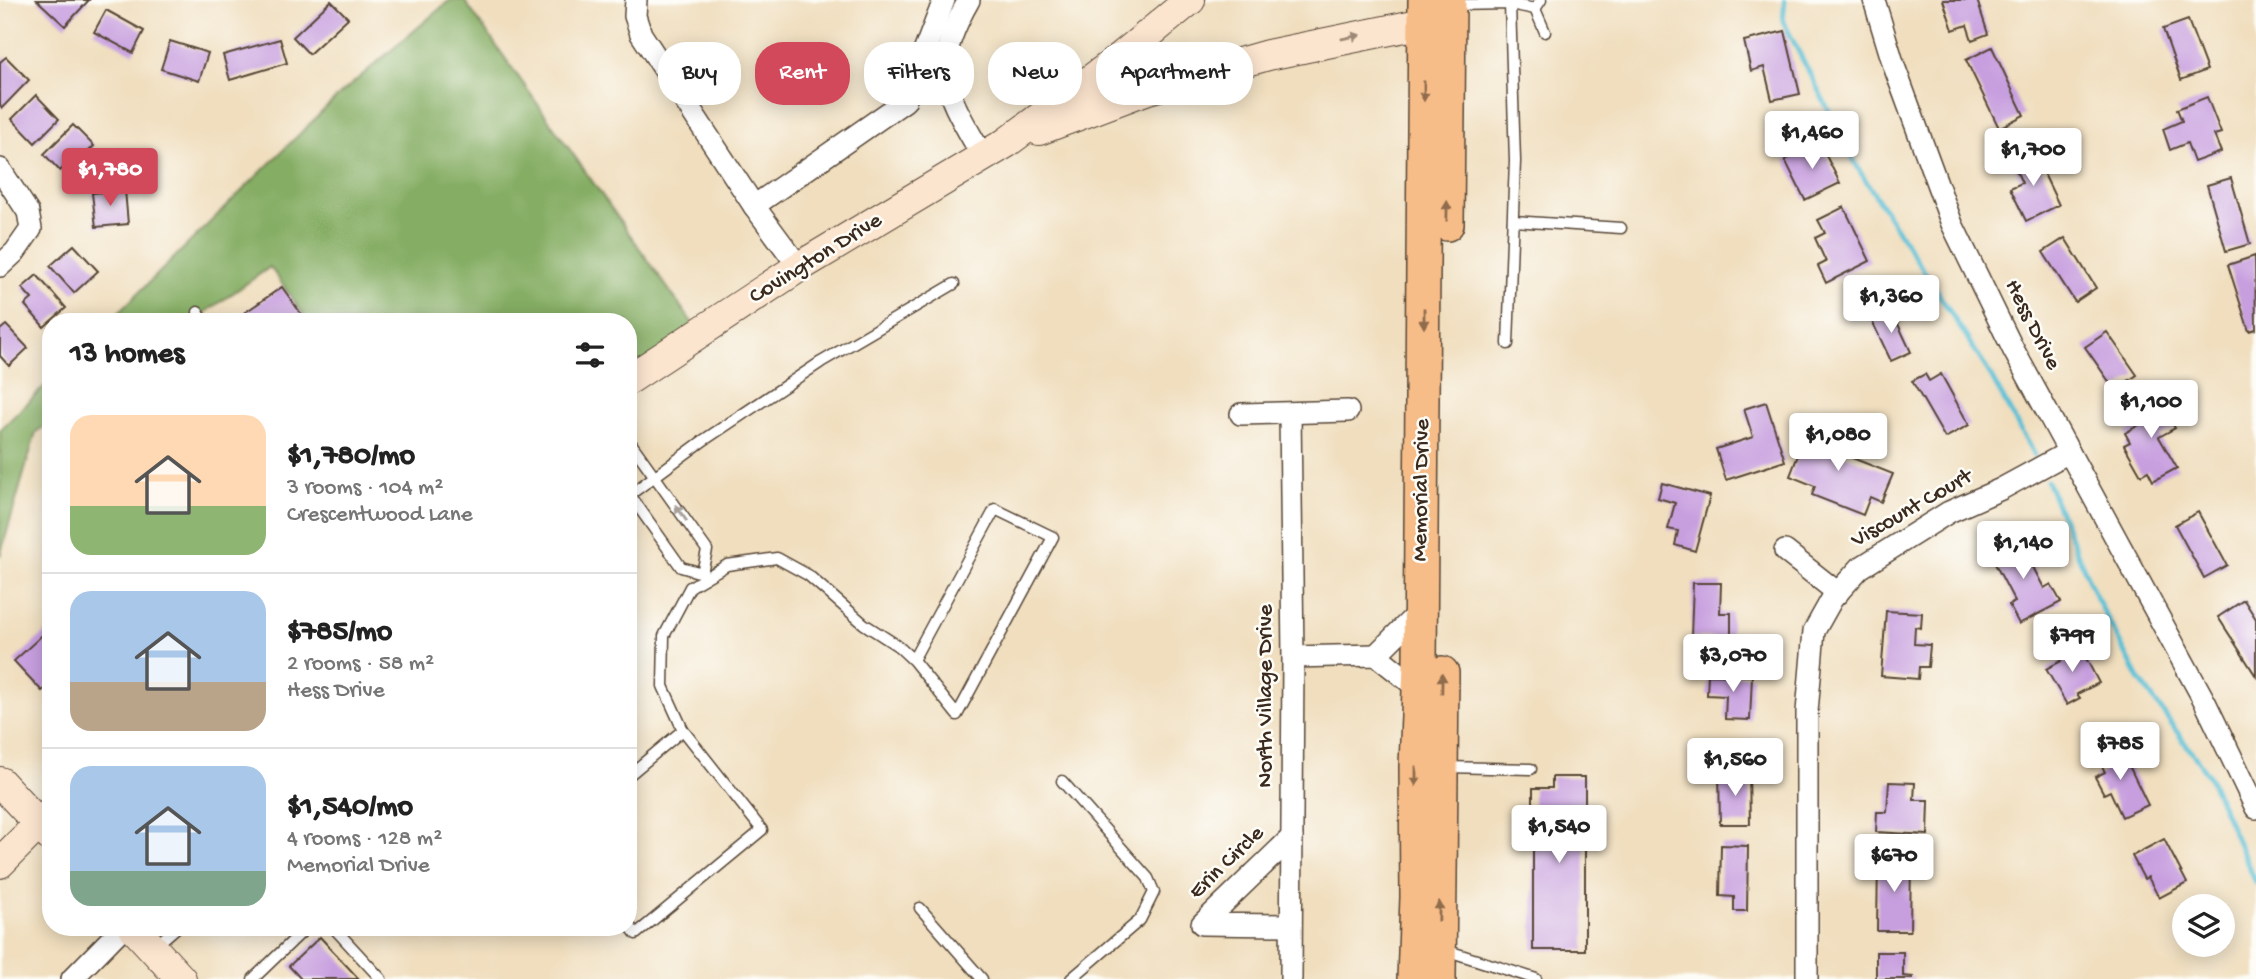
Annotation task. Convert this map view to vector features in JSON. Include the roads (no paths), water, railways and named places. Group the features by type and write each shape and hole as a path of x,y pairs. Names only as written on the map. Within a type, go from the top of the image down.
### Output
{"main road":[{"name":"Memorial Drive","path":"1414,979 1424,319 1437,7"},
{"name":"Memorial Drive","path":"1437,7 1441,767 1439,963"}],"street":[{"path":"636,0 635,16 641,34 754,206 799,267"},
{"path":"754,206 905,101 944,0"},
{"path":"969,0 950,42 944,73 952,98 994,150"},
{"name":"Covington Drive","path":"637,374 799,267 994,150 1116,61 1190,0"},
{"name":"Hess Drive","path":"1874,0 1894,66 1952,224 2013,349 2204,702 2256,808"},
{"name":"Covington Drive","path":"994,150 1148,89 1437,7"},
{"path":"0,169 28,212 31,229 15,252 0,266"},
{"path":"1241,414 1348,411"},
{"name":"North Village Drive","path":"1290,412 1293,657 1291,979"},
{"name":"Viscount Court","path":"1807,979 1808,699 1814,631 1838,593 1860,568 1949,512 2001,489 2069,452"},
{"path":"1785,551 1838,593"},
{"path":"1376,655 1421,610"},
{"path":"1293,657 1376,655 1420,690"},
{"path":"0,782 42,820"},
{"path":"0,863 42,828"},
{"name":"Erin Circle","path":"1291,925 1202,924 1292,837"},
{"path":"72,979 114,936"},
{"path":"143,938 181,979"}],"lane":[{"path":"1508,344 1515,161 1511,3"},
{"path":"1437,7 1511,3 1538,5 1545,32"},
{"path":"1513,221 1621,228"},
{"path":"637,489 704,440 821,362 954,284"},
{"path":"637,452 707,550 704,575"},
{"path":"637,505 681,568 704,575"},
{"path":"637,933 762,830 683,730 663,686 664,636 690,587 704,575 727,565 777,558 808,575 864,624 898,646 914,660 957,715 1052,537 995,509 914,660"},
{"path":"637,768 683,730"},
{"path":"1441,767 1531,769"},
{"path":"1062,781 1148,878 1154,891 1140,920 1072,979"},
{"path":"920,908 982,979"},
{"path":"253,979 298,936"},
{"path":"341,936 381,979"},
{"path":"1439,963 1536,979"}],"waterway":[{"path":"1785,0 1783,21 1859,170 1988,371 2034,455"},
{"path":"2047,481 2095,595 2139,679 2208,775 2256,883"}]}
